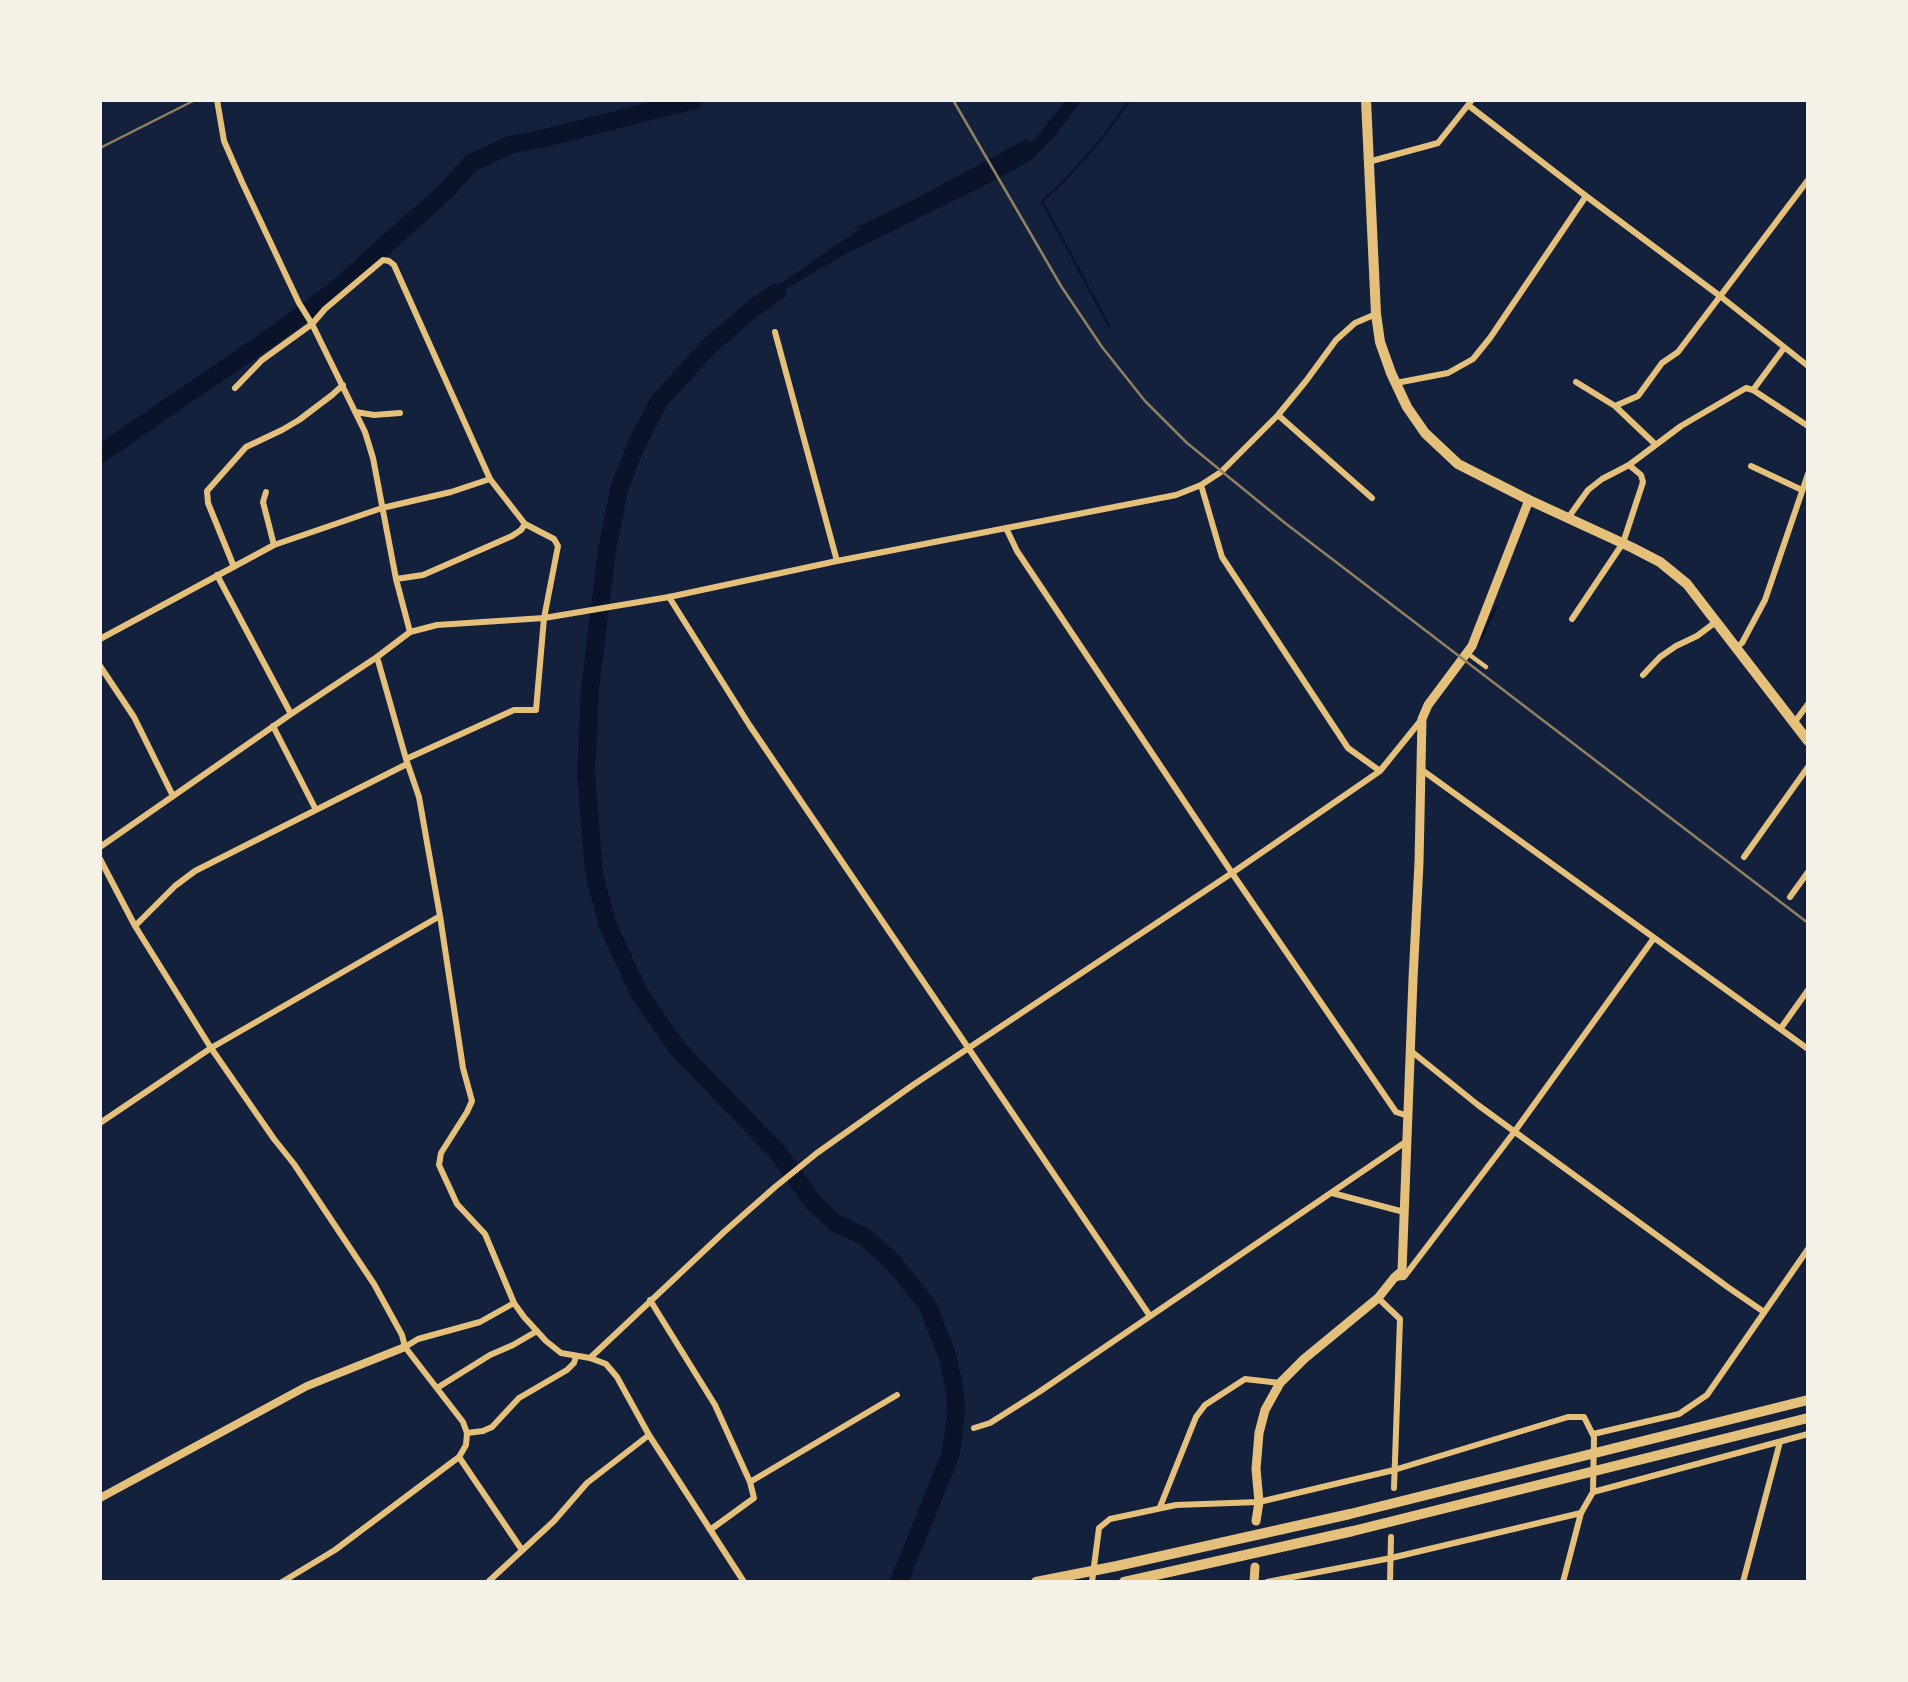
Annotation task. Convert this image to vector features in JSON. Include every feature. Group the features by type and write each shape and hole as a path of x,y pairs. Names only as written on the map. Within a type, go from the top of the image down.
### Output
{"highway":[{"path":"1036,1582 1350,1514 1808,1400"},
{"path":"1124,1582 1353,1531 1808,1418"}],"main road":[{"path":"1366,100 1376,314 1380,342 1407,407 1429,438 1458,464 1660,562 1687,584 1808,741"},
{"path":"1256,1521 1259,1502 1256,1469 1259,1433 1265,1410 1280,1383 1304,1359 1378,1298 1402,1271 1422,719 1428,705 1466,653 1479,629 1529,500"},
{"path":"1254,1582 1255,1567"}],"street":[{"path":"217,100 224,141 299,303 365,432 373,457 396,579 410,632"},
{"path":"1368,162 1438,143 1470,102 1586,196 1808,366"},
{"path":"1615,406 1638,396 1662,363 1678,352 1808,180"},
{"path":"1396,383 1448,373 1473,359 1497,329 1586,196"},
{"path":"135,926 175,886 195,871 406,761 514,710 536,710 544,618 558,546 554,539 525,524 490,479 394,265 383,260 312,324 262,360 235,388"},
{"path":"100,847 410,632 437,625 544,618 669,597 837,561 1176,495 1201,485 1221,472 1278,415 1336,340 1355,323 1376,314"},
{"path":"775,332 837,561"},
{"path":"1753,390 1784,348"},
{"path":"1576,382 1615,406 1655,444"},
{"path":"233,567 208,503 207,491 246,447 282,430 343,385"},
{"path":"1569,518 1588,489 1629,465 1681,426 1746,388 1808,426"},
{"path":"356,412 374,415 400,413"},
{"path":"1278,415 1372,498"},
{"path":"1572,619 1623,543 1643,482 1641,475 1629,465"},
{"path":"1751,466 1802,490"},
{"path":"1737,647 1742,643 1765,600 1808,474"},
{"path":"100,639 274,545 382,508 451,492 490,479"},
{"path":"1201,485 1222,557 1348,748 1380,771"},
{"path":"265,492 264,502 274,545"},
{"path":"396,579 423,575 512,536 525,524"},
{"path":"1006,528 1017,551 1232,873 1396,1112 1408,1116"},
{"path":"218,575 291,714"},
{"path":"669,597 750,726 1150,1316"},
{"path":"1643,675 1660,657 1717,621"},
{"path":"1466,653 1486,667"},
{"path":"377,657 406,761 419,797 463,1068 472,1101 441,1153 439,1165 457,1204 485,1234 514,1303 537,1331 561,1353 606,1364 617,1377 649,1435 744,1582"},
{"path":"100,666 134,717 173,796"},
{"path":"1794,723 1808,704"},
{"path":"590,1358 775,1187 817,1153 1380,771 1422,719"},
{"path":"273,726 316,810"},
{"path":"1744,857 1808,767"},
{"path":"1422,770 1808,1049"},
{"path":"100,859 135,926 211,1048 294,1164 374,1284 402,1335 405,1347 463,1423 467,1433 467,1444 459,1457 335,1550 282,1582"},
{"path":"1790,897 1808,872"},
{"path":"100,1123 211,1048 440,916"},
{"path":"1394,1278 1404,1277 1515,1131 1654,938"},
{"path":"1781,1028 1808,990"},
{"path":"1411,1051 1478,1105 1764,1312"},
{"path":"974,1428 990,1423 1407,1141"},
{"path":"1332,1193 1404,1212"},
{"path":"1593,1434 1679,1414 1707,1395 1808,1249"},
{"path":"1378,1298 1400,1319 1394,1488"},
{"path":"650,1300 715,1405 750,1482 754,1498 710,1530"},
{"path":"100,1498 307,1386 405,1347 418,1339 481,1322 514,1303"},
{"path":"437,1388 490,1355 537,1331"},
{"path":"467,1433 483,1432 492,1427 519,1398 567,1370 574,1363 576,1356"},
{"path":"1160,1507 1196,1417 1205,1405 1245,1379 1280,1383"},
{"path":"750,1482 897,1395"},
{"path":"1092,1582 1099,1528 1110,1520 1176,1505 1259,1502 1394,1470 1568,1417 1584,1417 1593,1434 1593,1492 1581,1513 1563,1582"},
{"path":"1593,1492 1808,1434"},
{"path":"488,1582 554,1521 587,1483 649,1435"},
{"path":"1744,1582 1780,1441"},
{"path":"459,1457 522,1550"},
{"path":"1267,1582 1391,1558 1581,1513"},
{"path":"1390,1582 1391,1537"}],"water":[{"path":"1066,100 1082,100 1054,137 1030,161 849,252 743,314 765,294 861,228 853,229 1026,139 1032,143"}],"waterway":[{"path":"100,454 334,291 446,191 471,163 510,145 694,100"},
{"path":"1109,326 1042,201 1099,142 1130,100"},
{"path":"777,292 709,346 659,401 637,443 619,489 607,550 590,689 586,773 594,873 607,923 639,993 678,1049 780,1155 811,1200 835,1223 865,1237 893,1262 928,1306 948,1358 955,1392 956,1414 951,1453 899,1582"},
{"path":"1477,644 1496,607"}],"railway":[{"path":"100,148 195,100"},
{"path":"953,100 1061,286 1102,347 1145,401 1187,443 1285,523 1808,923"}]}
